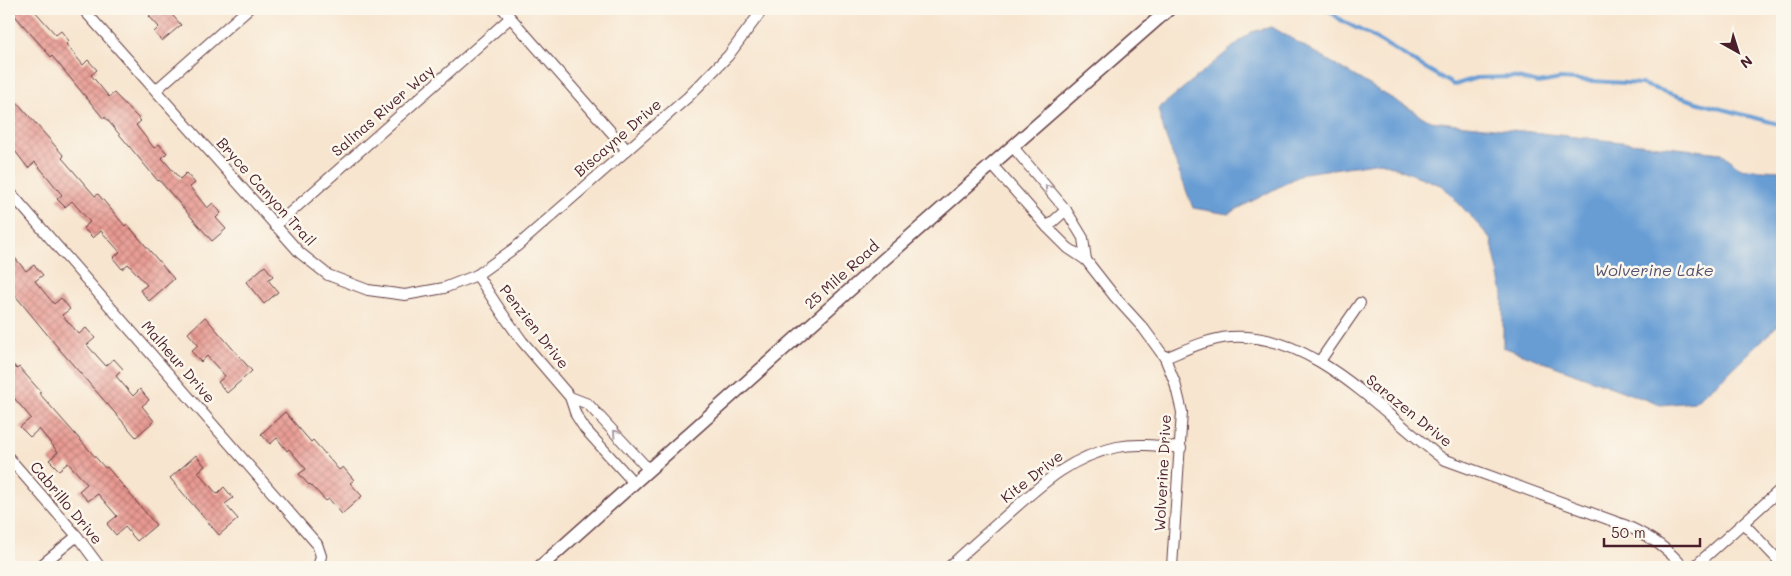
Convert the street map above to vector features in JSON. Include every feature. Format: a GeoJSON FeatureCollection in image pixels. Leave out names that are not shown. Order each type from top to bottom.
{"type":"FeatureCollection","features":[{"type":"Feature","properties":{"kind":"street","name":"Bryce Canyon Trail"},"geometry":{"type":"LineString","coordinates":[[84,9],[275,226],[300,253],[328,275],[368,290],[405,294],[444,288],[477,275]]}},
{"type":"Feature","properties":{"kind":"street"},"geometry":{"type":"LineString","coordinates":[[156,90],[248,9]]}},
{"type":"Feature","properties":{"kind":"street"},"geometry":{"type":"LineString","coordinates":[[503,9],[627,150]]}},
{"type":"Feature","properties":{"kind":"street","name":"Biscayne Drive"},"geometry":{"type":"LineString","coordinates":[[477,275],[516,247],[688,97],[728,56],[763,9]]}},
{"type":"Feature","properties":{"kind":"street","name":"25 Mile Road"},"geometry":{"type":"LineString","coordinates":[[540,567],[881,262],[1168,9]]}},
{"type":"Feature","properties":{"kind":"street","name":"Salinas River Way"},"geometry":{"type":"LineString","coordinates":[[275,226],[510,18]]}},
{"type":"Feature","properties":{"kind":"street","name":"Wolverine Drive"},"geometry":{"type":"LineString","coordinates":[[1013,147],[1066,210],[1083,238],[1086,260]]}},
{"type":"Feature","properties":{"kind":"street","name":"Wolverine Drive"},"geometry":{"type":"LineString","coordinates":[[992,165],[1047,227],[1068,248],[1086,260],[1115,297],[1144,329],[1165,358],[1175,383],[1182,412],[1172,567]]}},
{"type":"Feature","properties":{"kind":"street","name":"Malheur Drive"},"geometry":{"type":"LineString","coordinates":[[9,191],[317,544],[321,556],[318,567]]}},
{"type":"Feature","properties":{"kind":"street"},"geometry":{"type":"LineString","coordinates":[[1047,227],[1066,210]]}},
{"type":"Feature","properties":{"kind":"street","name":"Penzien Drive"},"geometry":{"type":"LineString","coordinates":[[477,275],[522,341],[570,397],[576,416],[585,429],[634,483]]}},
{"type":"Feature","properties":{"kind":"street"},"geometry":{"type":"LineString","coordinates":[[1320,361],[1360,303]]}},
{"type":"Feature","properties":{"kind":"street","name":"Sarazen Drive"},"geometry":{"type":"LineString","coordinates":[[1165,358],[1196,345],[1230,337],[1277,343],[1296,349],[1320,361],[1443,458],[1627,526],[1646,535],[1663,547],[1683,567]]}},
{"type":"Feature","properties":{"kind":"street","name":"Penzien Drive"},"geometry":{"type":"LineString","coordinates":[[570,397],[588,404],[649,470]]}},
{"type":"Feature","properties":{"kind":"street","name":"Kite Drive"},"geometry":{"type":"LineString","coordinates":[[949,567],[1042,484],[1061,469],[1080,459],[1118,447],[1148,445],[1181,448]]}},
{"type":"Feature","properties":{"kind":"street","name":"Cabrillo Drive"},"geometry":{"type":"LineString","coordinates":[[9,458],[77,536],[100,567]]}},
{"type":"Feature","properties":{"kind":"street"},"geometry":{"type":"LineString","coordinates":[[1694,567],[1782,488]]}},
{"type":"Feature","properties":{"kind":"street"},"geometry":{"type":"LineString","coordinates":[[1743,523],[1782,564]]}},
{"type":"Feature","properties":{"kind":"street"},"geometry":{"type":"LineString","coordinates":[[39,567],[77,536]]}},
{"type":"Feature","properties":{"kind":"water","name":"Wolverine Lake"},"geometry":{"type":"Polygon","coordinates":[[[1272,27],[1430,121],[1722,153],[1741,169],[1782,171],[1782,321],[1719,382],[1694,402],[1660,405],[1503,347],[1503,294],[1491,239],[1443,186],[1381,162],[1305,173],[1228,214],[1193,208],[1165,135],[1158,109],[1251,32],[1272,27]]]}},
{"type":"Feature","properties":{"kind":"building"},"geometry":{"type":"Polygon","coordinates":[[[9,9],[33,9],[56,35],[61,31],[69,41],[66,44],[83,65],[88,60],[97,70],[91,75],[109,97],[114,93],[141,121],[136,125],[154,148],[159,144],[167,153],[162,158],[180,179],[186,173],[195,183],[190,187],[207,208],[213,203],[221,213],[216,218],[226,229],[212,241],[9,9]]]}},
{"type":"Feature","properties":{"kind":"building"},"geometry":{"type":"Polygon","coordinates":[[[157,9],[167,9],[181,25],[162,41],[154,32],[159,27],[149,16],[157,9]]]}},
{"type":"Feature","properties":{"kind":"building"},"geometry":{"type":"Polygon","coordinates":[[[9,93],[64,156],[62,158],[95,196],[98,194],[125,226],[127,224],[174,279],[149,301],[140,290],[147,285],[128,264],[122,269],[113,258],[120,252],[101,231],[93,238],[83,228],[90,222],[72,201],[65,207],[57,199],[62,195],[35,162],[28,168],[9,143],[9,93]]]}},
{"type":"Feature","properties":{"kind":"building"},"geometry":{"type":"Polygon","coordinates":[[[9,251],[26,271],[34,265],[43,275],[35,281],[54,304],[61,298],[70,309],[62,315],[79,334],[86,328],[95,338],[87,345],[106,366],[114,359],[123,369],[116,376],[133,396],[140,389],[149,400],[142,406],[154,421],[136,437],[9,288],[9,251]]]}},
{"type":"Feature","properties":{"kind":"building"},"geometry":{"type":"Polygon","coordinates":[[[265,266],[273,276],[268,280],[278,292],[264,304],[246,282],[265,266]]]}},
{"type":"Feature","properties":{"kind":"building"},"geometry":{"type":"Polygon","coordinates":[[[205,317],[252,371],[227,393],[218,382],[225,376],[207,356],[201,362],[191,351],[198,345],[188,333],[205,317]]]}},
{"type":"Feature","properties":{"kind":"building"},"geometry":{"type":"Polygon","coordinates":[[[9,360],[17,369],[19,367],[41,392],[39,393],[105,468],[107,467],[156,525],[137,541],[125,527],[116,535],[107,524],[117,516],[98,494],[88,501],[79,491],[87,484],[68,463],[59,470],[49,460],[58,452],[39,429],[30,437],[20,427],[31,418],[9,392],[9,360]]]}},
{"type":"Feature","properties":{"kind":"building"},"geometry":{"type":"Polygon","coordinates":[[[285,412],[339,470],[343,467],[354,480],[350,483],[362,496],[342,514],[329,499],[326,501],[299,474],[306,469],[289,449],[287,451],[277,438],[270,444],[261,434],[285,412]]]}},
{"type":"Feature","properties":{"kind":"building"},"geometry":{"type":"Polygon","coordinates":[[[196,455],[205,466],[198,472],[217,494],[224,487],[233,498],[225,504],[238,519],[219,535],[170,478],[196,455]]]}},
{"type":"Feature","properties":{"kind":"waterway"},"geometry":{"type":"LineString","coordinates":[[1327,9],[1342,21],[1370,35],[1454,85],[1476,78],[1512,77],[1539,83],[1560,79],[1641,84],[1696,102],[1782,125]]}}]}
